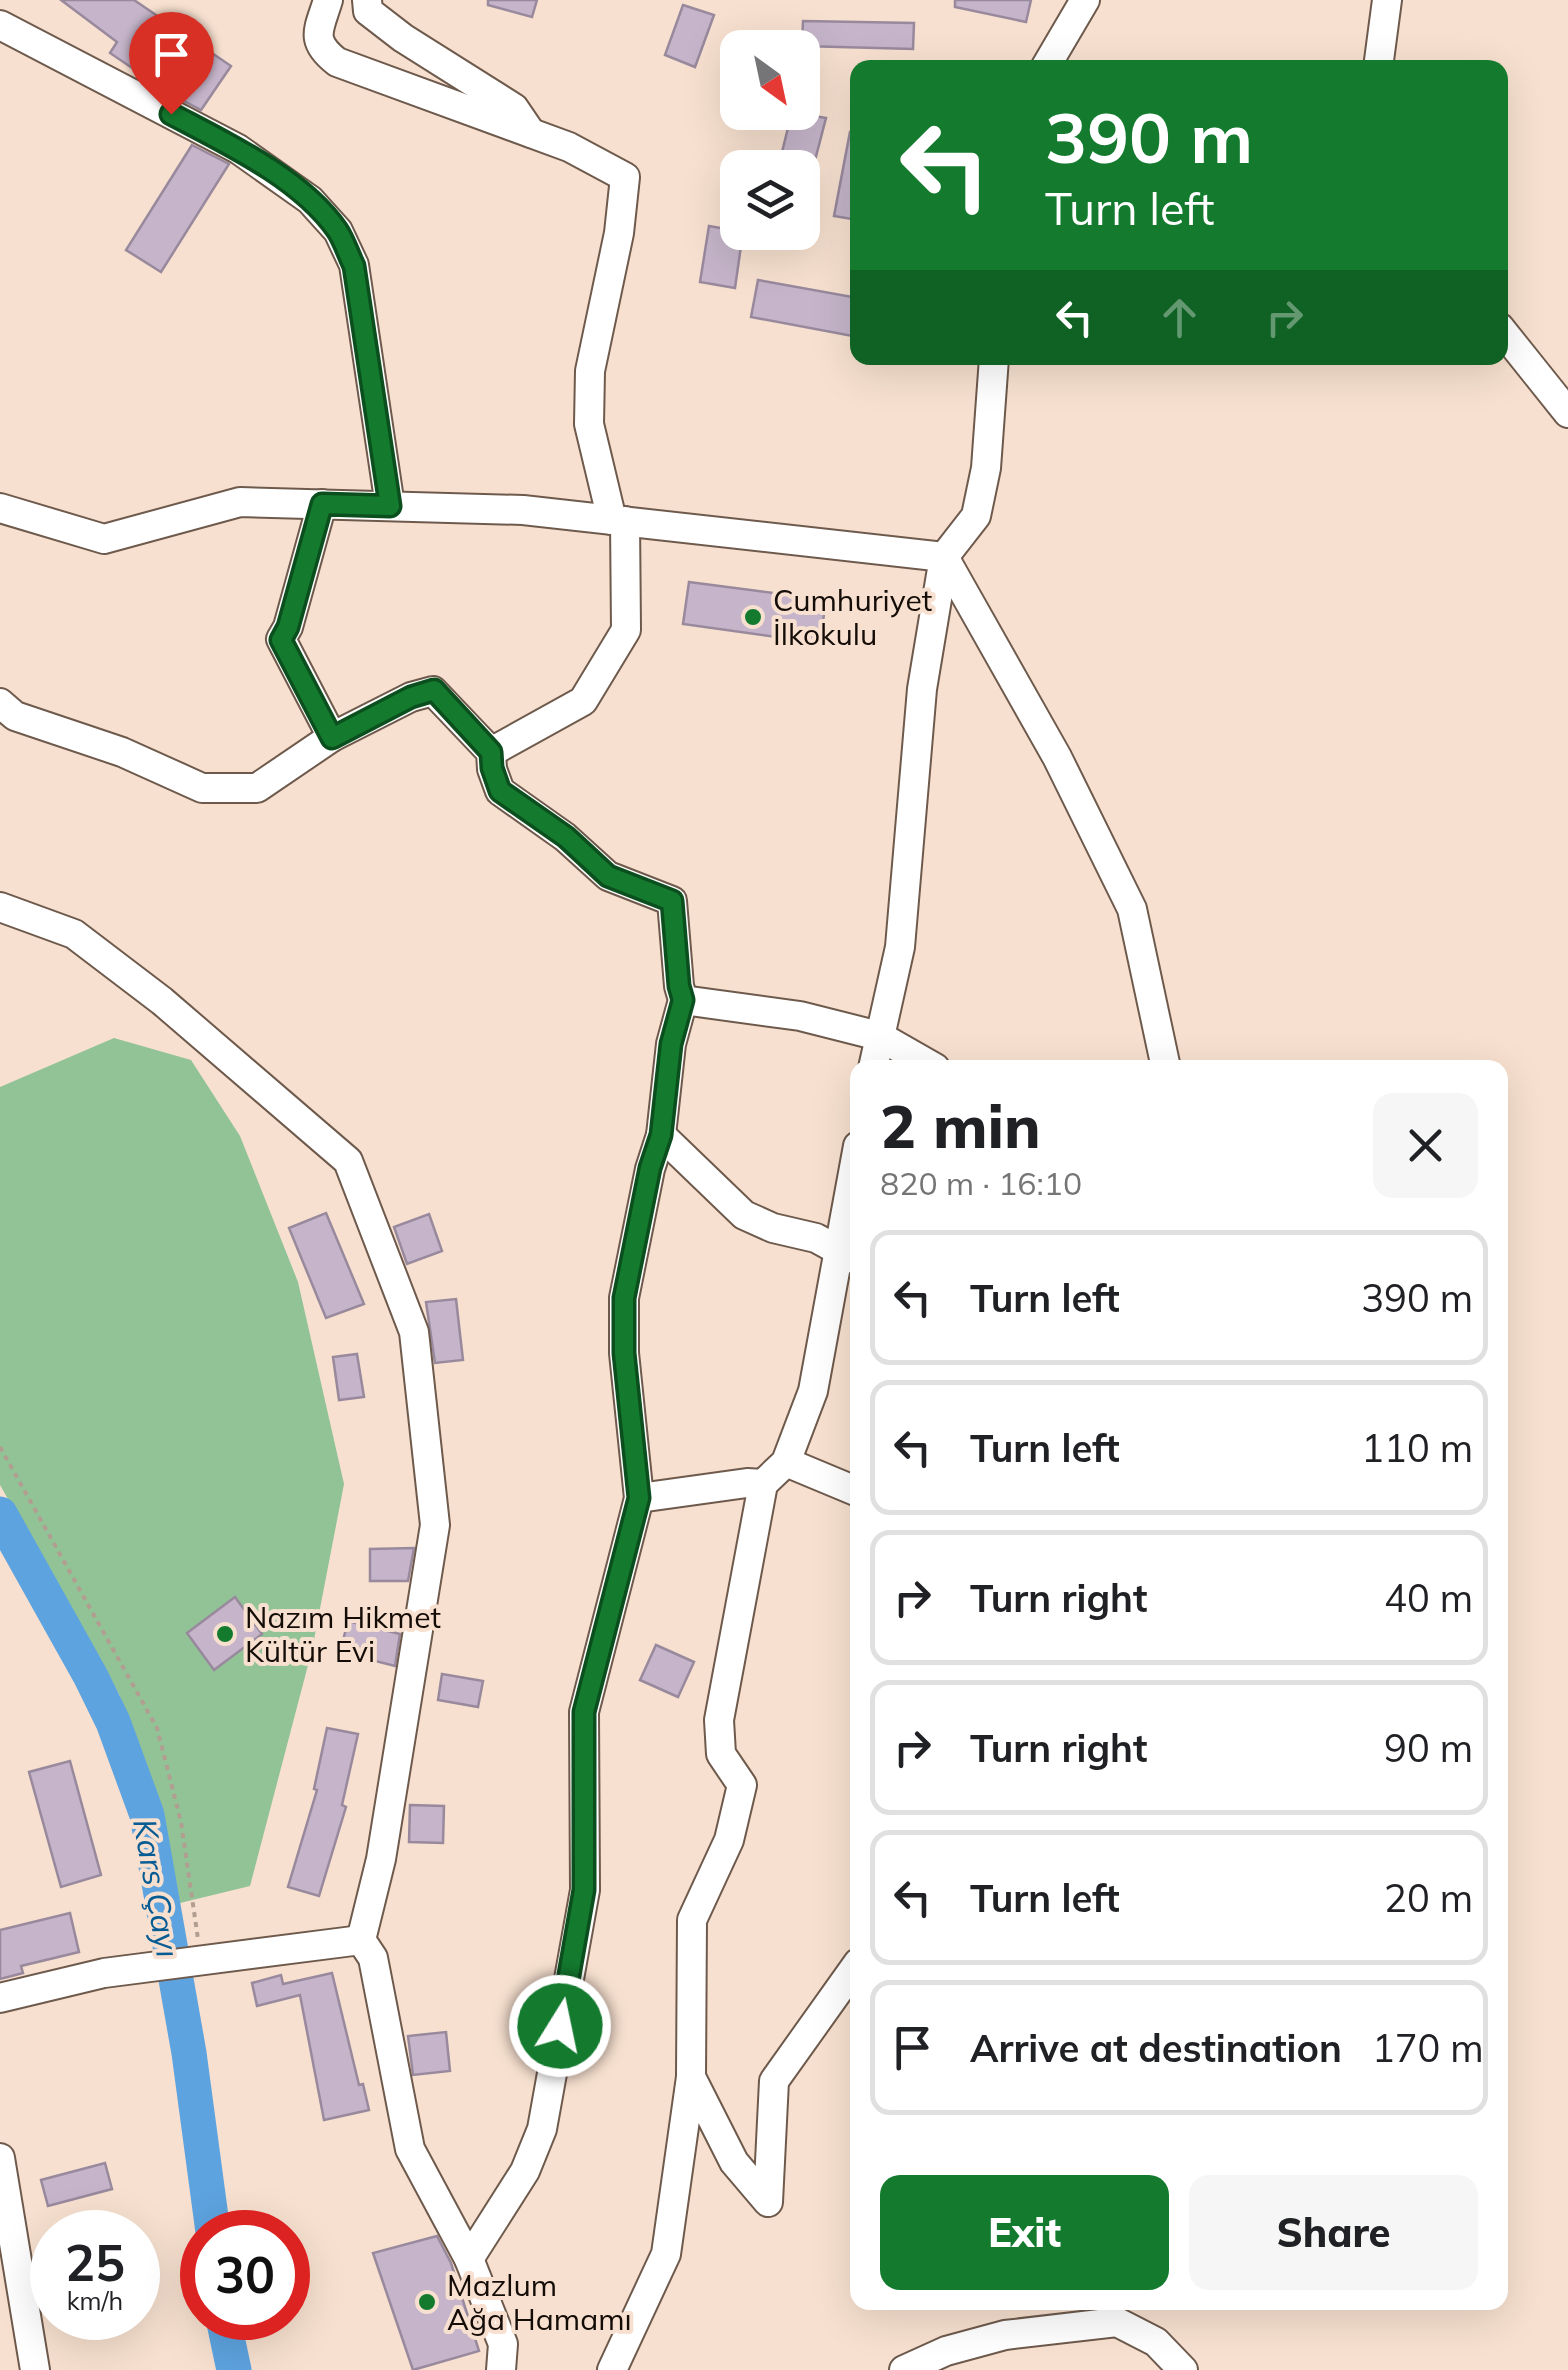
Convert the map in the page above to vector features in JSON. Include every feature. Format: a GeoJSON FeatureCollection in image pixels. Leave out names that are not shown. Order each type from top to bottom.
{"type":"FeatureCollection","features":[{"type":"Feature","properties":{"kind":"street"},"geometry":{"type":"LineString","coordinates":[[328,0],[317,38],[322,50],[337,62],[569,147],[625,177],[619,233],[590,371],[589,424],[618,520],[626,630],[583,701],[491,752]]}},
{"type":"Feature","properties":{"kind":"street"},"geometry":{"type":"LineString","coordinates":[[367,0],[368,10],[402,38],[514,108],[531,134]]}},
{"type":"Feature","properties":{"kind":"street"},"geometry":{"type":"LineString","coordinates":[[1050,60],[1085,0]]}},
{"type":"Feature","properties":{"kind":"street"},"geometry":{"type":"LineString","coordinates":[[1379,60],[1387,0]]}},
{"type":"Feature","properties":{"kind":"street"},"geometry":{"type":"LineString","coordinates":[[0,25],[238,149],[310,200],[338,231],[354,266],[390,506]]}},
{"type":"Feature","properties":{"kind":"street"},"geometry":{"type":"LineString","coordinates":[[1508,338],[1568,413]]}},
{"type":"Feature","properties":{"kind":"street"},"geometry":{"type":"LineString","coordinates":[[875,1060],[900,947],[922,690],[944,557],[976,516],[986,468],[993,365]]}},
{"type":"Feature","properties":{"kind":"street"},"geometry":{"type":"LineString","coordinates":[[0,508],[104,540],[240,502],[523,510],[944,557]]}},
{"type":"Feature","properties":{"kind":"street"},"geometry":{"type":"LineString","coordinates":[[322,504],[281,640],[332,738]]}},
{"type":"Feature","properties":{"kind":"street"},"geometry":{"type":"LineString","coordinates":[[944,557],[1057,757],[1132,909],[1164,1060]]}},
{"type":"Feature","properties":{"kind":"street"},"geometry":{"type":"LineString","coordinates":[[0,704],[15,716],[122,752],[202,788],[257,788],[332,738],[411,697],[434,690],[491,752],[500,791],[566,837],[608,876],[672,901],[683,1000],[671,1044],[661,1135],[650,1168],[624,1298],[624,1353],[639,1498],[584,1712],[584,1890],[542,2129],[525,2170],[469,2259]]}},
{"type":"Feature","properties":{"kind":"street"},"geometry":{"type":"LineString","coordinates":[[0,907],[74,934],[162,1001],[348,1161],[414,1332],[435,1525],[381,1859],[361,1940],[373,1958],[410,2148],[469,2259],[503,2344],[502,2370]]}},
{"type":"Feature","properties":{"kind":"street"},"geometry":{"type":"LineString","coordinates":[[683,1000],[800,1016],[880,1036],[921,1060]]}},
{"type":"Feature","properties":{"kind":"street"},"geometry":{"type":"LineString","coordinates":[[661,1135],[744,1216],[773,1228],[816,1238],[847,1255]]}},
{"type":"Feature","properties":{"kind":"street"},"geometry":{"type":"LineString","coordinates":[[612,2370],[666,2254],[691,2077],[692,1920],[729,1840],[742,1784],[721,1754],[719,1720],[764,1484],[786,1462],[813,1391],[847,1255],[850,1225]]}},
{"type":"Feature","properties":{"kind":"street"},"geometry":{"type":"LineString","coordinates":[[786,1462],[850,1489]]}},
{"type":"Feature","properties":{"kind":"street"},"geometry":{"type":"LineString","coordinates":[[639,1498],[764,1484]]}},
{"type":"Feature","properties":{"kind":"street"},"geometry":{"type":"LineString","coordinates":[[0,1998],[104,1973],[361,1940]]}},
{"type":"Feature","properties":{"kind":"street"},"geometry":{"type":"LineString","coordinates":[[691,2077],[734,2162],[768,2202],[774,2081],[850,1974]]}},
{"type":"Feature","properties":{"kind":"street"},"geometry":{"type":"LineString","coordinates":[[0,2158],[35,2370]]}},
{"type":"Feature","properties":{"kind":"street"},"geometry":{"type":"LineString","coordinates":[[904,2370],[989,2338],[1117,2322],[1156,2342],[1183,2370]]}},
{"type":"Feature","properties":{"kind":"path"},"geometry":{"type":"LineString","coordinates":[[0,1447],[157,1728],[181,1822],[202,1958]]}},
{"type":"Feature","properties":{"kind":"green space"},"geometry":{"type":"Polygon","coordinates":[[[114,1038],[191,1060],[240,1136],[298,1282],[344,1484],[312,1650],[250,1886],[180,1903],[160,1803],[119,1694],[0,1485],[0,1087],[114,1038]]]}},
{"type":"Feature","properties":{"kind":"building"},"geometry":{"type":"Polygon","coordinates":[[[61,0],[134,0],[231,66],[201,110],[110,53],[117,42],[61,0]]]}},
{"type":"Feature","properties":{"kind":"building"},"geometry":{"type":"Polygon","coordinates":[[[488,0],[537,0],[532,17],[488,5],[488,0]]]}},
{"type":"Feature","properties":{"kind":"building"},"geometry":{"type":"Polygon","coordinates":[[[955,0],[1031,0],[1026,22],[955,7],[955,0]]]}},
{"type":"Feature","properties":{"kind":"building"},"geometry":{"type":"Polygon","coordinates":[[[683,5],[714,15],[695,67],[665,55],[683,5]]]}},
{"type":"Feature","properties":{"kind":"building"},"geometry":{"type":"Polygon","coordinates":[[[803,21],[914,23],[913,49],[820,46],[820,30],[803,30],[803,21]]]}},
{"type":"Feature","properties":{"kind":"building"},"geometry":{"type":"Polygon","coordinates":[[[820,117],[826,118],[818,150],[782,150],[788,130],[820,130],[820,117]]]}},
{"type":"Feature","properties":{"kind":"building"},"geometry":{"type":"Polygon","coordinates":[[[850,132],[850,219],[834,216],[850,132]]]}},
{"type":"Feature","properties":{"kind":"building"},"geometry":{"type":"Polygon","coordinates":[[[192,145],[229,164],[161,272],[126,250],[192,145]]]}},
{"type":"Feature","properties":{"kind":"building"},"geometry":{"type":"Polygon","coordinates":[[[709,226],[720,228],[720,250],[740,250],[735,288],[700,282],[709,226]]]}},
{"type":"Feature","properties":{"kind":"building"},"geometry":{"type":"Polygon","coordinates":[[[758,280],[850,297],[850,336],[751,317],[758,280]]]}},
{"type":"Feature","properties":{"kind":"building"},"geometry":{"type":"Polygon","coordinates":[[[689,582],[826,600],[820,643],[683,624],[689,582]]]}},
{"type":"Feature","properties":{"kind":"building"},"geometry":{"type":"Polygon","coordinates":[[[326,1213],[364,1304],[326,1318],[289,1228],[326,1213]]]}},
{"type":"Feature","properties":{"kind":"building"},"geometry":{"type":"Polygon","coordinates":[[[429,1214],[442,1251],[407,1264],[394,1227],[429,1214]]]}},
{"type":"Feature","properties":{"kind":"building"},"geometry":{"type":"Polygon","coordinates":[[[456,1299],[463,1360],[435,1363],[426,1302],[456,1299]]]}},
{"type":"Feature","properties":{"kind":"building"},"geometry":{"type":"Polygon","coordinates":[[[357,1354],[364,1397],[339,1400],[333,1357],[357,1354]]]}},
{"type":"Feature","properties":{"kind":"building"},"geometry":{"type":"Polygon","coordinates":[[[414,1548],[408,1581],[370,1581],[370,1549],[414,1548]]]}},
{"type":"Feature","properties":{"kind":"building","name":"Nazım Hikmet Kültür Evi"},"geometry":{"type":"Polygon","coordinates":[[[235,1597],[262,1634],[214,1670],[187,1633],[235,1597]]]}},
{"type":"Feature","properties":{"kind":"building"},"geometry":{"type":"Polygon","coordinates":[[[348,1621],[400,1634],[395,1666],[340,1652],[348,1621]]]}},
{"type":"Feature","properties":{"kind":"building"},"geometry":{"type":"Polygon","coordinates":[[[656,1645],[694,1662],[678,1697],[640,1680],[656,1645]]]}},
{"type":"Feature","properties":{"kind":"building"},"geometry":{"type":"Polygon","coordinates":[[[442,1674],[483,1681],[478,1707],[438,1700],[442,1674]]]}},
{"type":"Feature","properties":{"kind":"building"},"geometry":{"type":"Polygon","coordinates":[[[327,1728],[358,1734],[342,1805],[346,1807],[319,1896],[288,1887],[317,1790],[314,1789],[327,1728]]]}},
{"type":"Feature","properties":{"kind":"building"},"geometry":{"type":"Polygon","coordinates":[[[70,1761],[101,1875],[61,1887],[29,1772],[70,1761]]]}},
{"type":"Feature","properties":{"kind":"building"},"geometry":{"type":"Polygon","coordinates":[[[410,1805],[444,1806],[443,1843],[409,1842],[410,1805]]]}},
{"type":"Feature","properties":{"kind":"building"},"geometry":{"type":"Polygon","coordinates":[[[70,1913],[79,1952],[21,1966],[23,1973],[0,1979],[0,1930],[70,1913]]]}},
{"type":"Feature","properties":{"kind":"building"},"geometry":{"type":"Polygon","coordinates":[[[332,1973],[359,2085],[363,2084],[369,2110],[324,2120],[300,1995],[257,2006],[252,1983],[281,1975],[283,1984],[332,1973]]]}},
{"type":"Feature","properties":{"kind":"building"},"geometry":{"type":"Polygon","coordinates":[[[446,2032],[450,2071],[413,2075],[408,2036],[446,2032]]]}},
{"type":"Feature","properties":{"kind":"building"},"geometry":{"type":"Polygon","coordinates":[[[105,2163],[112,2189],[48,2206],[41,2180],[105,2163]]]}},
{"type":"Feature","properties":{"kind":"building","name":"Mazlum Ağa Hamamı"},"geometry":{"type":"Polygon","coordinates":[[[437,2236],[451,2263],[479,2351],[413,2370],[373,2253],[437,2236]]]}},
{"type":"Feature","properties":{"kind":"waterway","name":"Kars Çayı"},"geometry":{"type":"LineString","coordinates":[[0,1514],[113,1722],[147,1815],[189,2053],[210,2210]]}},
{"type":"Feature","properties":{"kind":"waterway","name":"Kars Çayı"},"geometry":{"type":"LineString","coordinates":[[228,2340],[234,2370]]}},
{"type":"Feature","properties":{"kind":"place","name":"Cumhuriyet İlkokulu"},"geometry":{"type":"Point","coordinates":[753,617]}},
{"type":"Feature","properties":{"kind":"place","name":"Nazım Hikmet Kültür Evi"},"geometry":{"type":"Point","coordinates":[225,1634]}},
{"type":"Feature","properties":{"kind":"place","name":"Mazlum Ağa Hamamı"},"geometry":{"type":"Point","coordinates":[427,2302]}},
{"type":"Feature","properties":{"kind":"route"},"geometry":{"type":"LineString","coordinates":[[171,114],[238,149],[310,200],[338,231],[354,266],[390,506],[322,504],[281,640],[332,738],[411,697],[434,690],[491,752],[500,791],[566,837],[608,876],[672,901],[683,1000],[671,1044],[661,1135],[650,1168],[624,1298],[624,1353],[639,1498],[584,1712],[584,1890],[560,2026]]}}]}
